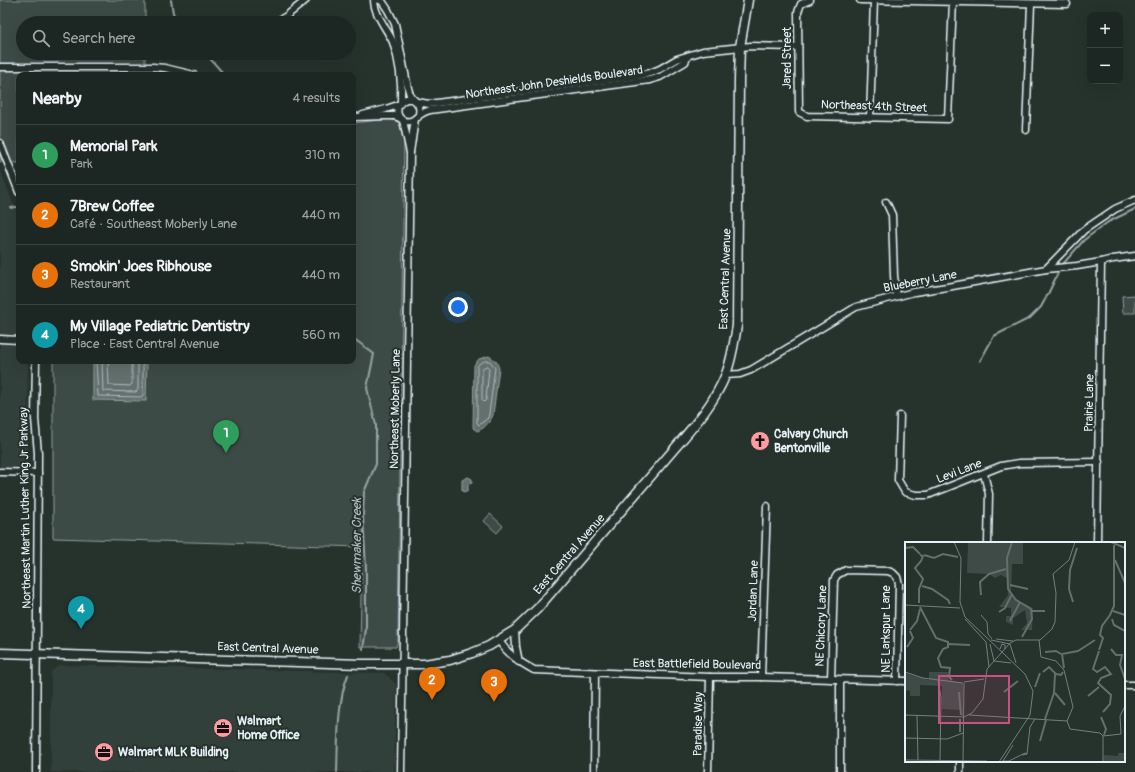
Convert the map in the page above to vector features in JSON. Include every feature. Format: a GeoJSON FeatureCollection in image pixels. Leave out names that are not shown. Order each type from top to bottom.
{"type":"FeatureCollection","features":[{"type":"Feature","properties":{"kind":"main road","name":"East Central Avenue"},"geometry":{"type":"LineString","coordinates":[[0,652],[403,665],[424,664],[450,660],[472,654],[499,641],[515,630],[538,608],[698,421],[726,375],[737,326],[740,47],[748,0]]}},
{"type":"Feature","properties":{"kind":"street"},"geometry":{"type":"LineString","coordinates":[[286,16],[306,0]]}},
{"type":"Feature","properties":{"kind":"street"},"geometry":{"type":"LineString","coordinates":[[374,0],[374,8],[384,23],[393,43],[400,77],[400,103],[397,112],[402,119]]}},
{"type":"Feature","properties":{"kind":"street"},"geometry":{"type":"LineString","coordinates":[[356,116],[394,116],[409,121],[416,118],[420,112],[408,88],[395,24],[388,10],[382,1],[379,0]]}},
{"type":"Feature","properties":{"kind":"street","name":"Jared Street"},"geometry":{"type":"LineString","coordinates":[[799,112],[798,12],[801,4],[810,0]]}},
{"type":"Feature","properties":{"kind":"street"},"geometry":{"type":"LineString","coordinates":[[860,0],[1067,4]]}},
{"type":"Feature","properties":{"kind":"street"},"geometry":{"type":"LineString","coordinates":[[870,118],[874,0]]}},
{"type":"Feature","properties":{"kind":"street","name":"Northeast 4th Street"},"geometry":{"type":"LineString","coordinates":[[799,112],[807,116],[948,119],[953,1]]}},
{"type":"Feature","properties":{"kind":"street"},"geometry":{"type":"LineString","coordinates":[[1026,130],[1031,4]]}},
{"type":"Feature","properties":{"kind":"street","name":"Northeast John Deshields Boulevard"},"geometry":{"type":"LineString","coordinates":[[415,100],[429,104],[650,74],[677,59],[703,51],[740,47],[798,47]]}},
{"type":"Feature","properties":{"kind":"street","name":"Northeast John Deshields Boulevard"},"geometry":{"type":"LineString","coordinates":[[416,118],[422,113],[430,110],[650,80],[660,77],[685,62],[688,56]]}},
{"type":"Feature","properties":{"kind":"street"},"geometry":{"type":"LineString","coordinates":[[0,67],[153,67],[182,72]]}},
{"type":"Feature","properties":{"kind":"street"},"geometry":{"type":"LineString","coordinates":[[356,116],[386,109],[406,99],[415,100]]}},
{"type":"Feature","properties":{"kind":"street","name":"Northeast Moberly Lane"},"geometry":{"type":"LineString","coordinates":[[401,772],[410,153],[416,118]]}},
{"type":"Feature","properties":{"kind":"street","name":"Northeast Moberly Lane"},"geometry":{"type":"LineString","coordinates":[[402,119],[410,153]]}},
{"type":"Feature","properties":{"kind":"street"},"geometry":{"type":"LineString","coordinates":[[0,143],[16,184]]}},
{"type":"Feature","properties":{"kind":"street"},"geometry":{"type":"LineString","coordinates":[[1046,269],[1084,230],[1115,209],[1135,200]]}},
{"type":"Feature","properties":{"kind":"street"},"geometry":{"type":"LineString","coordinates":[[886,202],[892,215],[896,296]]}},
{"type":"Feature","properties":{"kind":"street","name":"Blueberry Lane"},"geometry":{"type":"LineString","coordinates":[[726,375],[740,374],[751,370],[856,307],[896,296],[1046,269],[1077,266],[1101,262],[1113,258],[1135,256]]}},
{"type":"Feature","properties":{"kind":"street","name":"Prairie Lane"},"geometry":{"type":"LineString","coordinates":[[1097,542],[1101,262]]}},
{"type":"Feature","properties":{"kind":"street"},"geometry":{"type":"LineString","coordinates":[[0,339],[16,340]]}},
{"type":"Feature","properties":{"kind":"street","name":"Northeast Martin Luther King Jr Parkway"},"geometry":{"type":"LineString","coordinates":[[36,364],[35,419],[38,453],[36,772]]}},
{"type":"Feature","properties":{"kind":"street","name":"Levi Lane"},"geometry":{"type":"LineString","coordinates":[[900,416],[898,480],[905,492],[916,495],[928,495],[1001,466],[1019,463],[1099,462]]}},
{"type":"Feature","properties":{"kind":"street"},"geometry":{"type":"LineString","coordinates":[[0,472],[38,472]]}},
{"type":"Feature","properties":{"kind":"street"},"geometry":{"type":"LineString","coordinates":[[984,474],[989,494],[988,542]]}},
{"type":"Feature","properties":{"kind":"street","name":"Jordan Lane"},"geometry":{"type":"LineString","coordinates":[[761,677],[767,506]]}},
{"type":"Feature","properties":{"kind":"street","name":"NE Chicory Lane"},"geometry":{"type":"LineString","coordinates":[[831,679],[834,580],[837,574],[846,570],[888,571],[897,577]]}},
{"type":"Feature","properties":{"kind":"street","name":"NE Larkspur Lane"},"geometry":{"type":"LineString","coordinates":[[897,577],[900,593],[897,681]]}},
{"type":"Feature","properties":{"kind":"street"},"geometry":{"type":"LineString","coordinates":[[515,630],[519,662]]}},
{"type":"Feature","properties":{"kind":"street","name":"East Battlefield Boulevard"},"geometry":{"type":"LineString","coordinates":[[499,641],[506,652],[519,662],[534,670],[710,677],[905,681]]}},
{"type":"Feature","properties":{"kind":"street"},"geometry":{"type":"LineString","coordinates":[[594,772],[595,673]]}},
{"type":"Feature","properties":{"kind":"street","name":"Paradise Way"},"geometry":{"type":"LineString","coordinates":[[708,772],[710,677]]}},
{"type":"Feature","properties":{"kind":"street"},"geometry":{"type":"LineString","coordinates":[[840,680],[840,772]]}},
{"type":"Feature","properties":{"kind":"shaded area"},"geometry":{"type":"Polygon","coordinates":[[[0,0],[145,0],[145,16],[16,16],[16,60],[145,60],[145,72],[16,72],[16,163],[0,162],[0,0]]]}},
{"type":"Feature","properties":{"kind":"shaded area"},"geometry":{"type":"Polygon","coordinates":[[[389,119],[399,123],[404,132],[398,641],[396,647],[360,647],[362,547],[53,538],[53,364],[356,364],[356,123],[389,119]]]}},
{"type":"Feature","properties":{"kind":"shaded area"},"geometry":{"type":"Polygon","coordinates":[[[0,169],[16,211],[16,364],[28,364],[27,469],[0,469],[0,169]]]}},
{"type":"Feature","properties":{"kind":"shaded area"},"geometry":{"type":"Polygon","coordinates":[[[1135,295],[1135,313],[1123,313],[1122,296],[1135,295]]]}},
{"type":"Feature","properties":{"kind":"shaded area"},"geometry":{"type":"Polygon","coordinates":[[[490,514],[503,526],[497,533],[484,521],[490,514]]]}},
{"type":"Feature","properties":{"kind":"shaded area","name":"Walmart Home Office"},"geometry":{"type":"Polygon","coordinates":[[[59,665],[384,673],[396,684],[394,772],[51,772],[51,672],[59,665]]]}},
{"type":"Feature","properties":{"kind":"water"},"geometry":{"type":"Polygon","coordinates":[[[489,356],[496,361],[499,368],[493,415],[482,429],[477,431],[473,428],[474,365],[479,359],[489,356]]]}},
{"type":"Feature","properties":{"kind":"water"},"geometry":{"type":"Polygon","coordinates":[[[93,364],[147,364],[146,401],[93,400],[93,364]]]}},
{"type":"Feature","properties":{"kind":"water"},"geometry":{"type":"Polygon","coordinates":[[[468,477],[472,479],[472,482],[468,485],[468,490],[464,492],[462,490],[462,480],[468,477]]]}},
{"type":"Feature","properties":{"kind":"waterway","name":"Shewmaker Creek"},"geometry":{"type":"LineString","coordinates":[[171,0],[173,13],[175,16]]}},
{"type":"Feature","properties":{"kind":"waterway","name":"Shewmaker Creek"},"geometry":{"type":"LineString","coordinates":[[211,60],[222,72]]}},
{"type":"Feature","properties":{"kind":"waterway"},"geometry":{"type":"LineString","coordinates":[[11,208],[16,207]]}},
{"type":"Feature","properties":{"kind":"waterway"},"geometry":{"type":"LineString","coordinates":[[1063,264],[1084,240],[1108,222],[1135,209]]}},
{"type":"Feature","properties":{"kind":"waterway"},"geometry":{"type":"LineString","coordinates":[[980,361],[994,336],[1030,318],[1041,307],[1058,273]]}},
{"type":"Feature","properties":{"kind":"waterway","name":"Shewmaker Creek"},"geometry":{"type":"LineString","coordinates":[[356,340],[374,354],[367,388],[376,425],[376,464],[364,492],[363,517],[366,567],[366,629],[363,649]]}},
{"type":"Feature","properties":{"kind":"waterway","name":"Shewmaker Creek"},"geometry":{"type":"LineString","coordinates":[[337,772],[340,710],[344,686],[348,675]]}},
{"type":"Feature","properties":{"kind":"place","name":"Calvary Church Bentonville"},"geometry":{"type":"Point","coordinates":[760,441]}},
{"type":"Feature","properties":{"kind":"place","name":"Memorial Park"},"geometry":{"type":"Point","coordinates":[226,453]}},
{"type":"Feature","properties":{"kind":"place","name":"My Village Pediatric Dentistry"},"geometry":{"type":"Point","coordinates":[81,629]}},
{"type":"Feature","properties":{"kind":"place","name":"7Brew Coffee"},"geometry":{"type":"Point","coordinates":[432,700]}},
{"type":"Feature","properties":{"kind":"place","name":"Smokin' Joes Ribhouse"},"geometry":{"type":"Point","coordinates":[494,702]}},
{"type":"Feature","properties":{"kind":"place","name":"Walmart Home Office"},"geometry":{"type":"Point","coordinates":[223,728]}},
{"type":"Feature","properties":{"kind":"place","name":"Walmart MLK Building"},"geometry":{"type":"Point","coordinates":[104,752]}}]}
